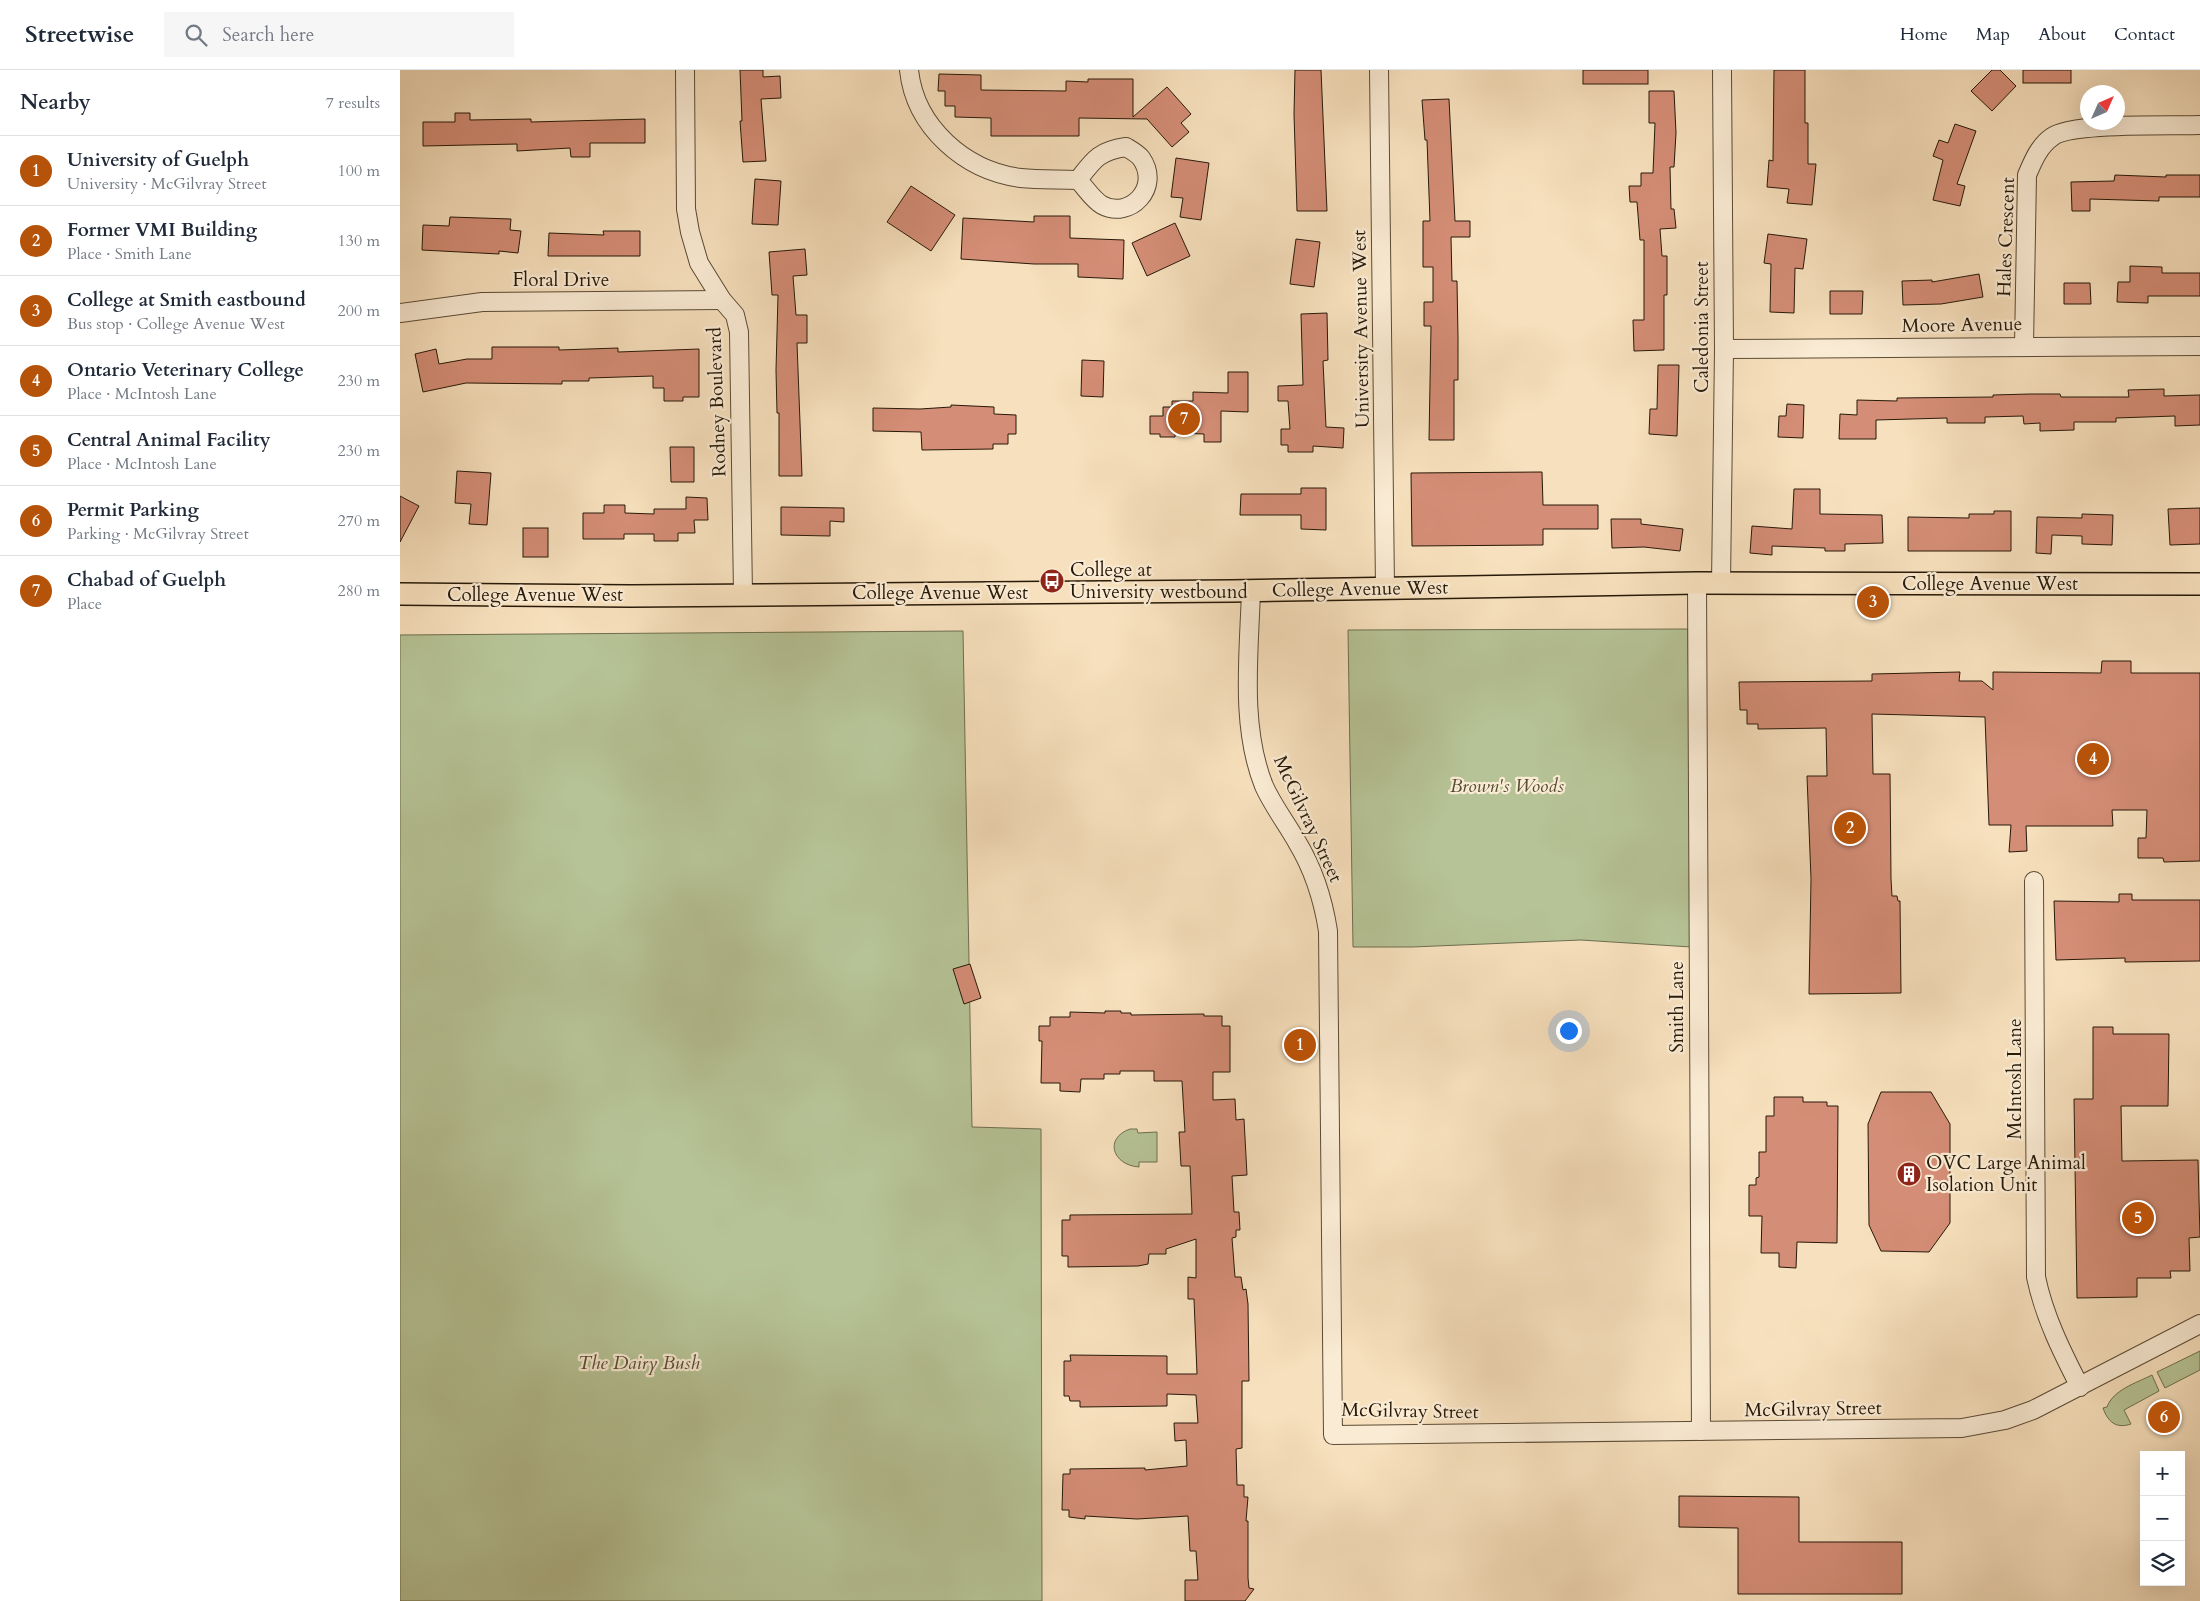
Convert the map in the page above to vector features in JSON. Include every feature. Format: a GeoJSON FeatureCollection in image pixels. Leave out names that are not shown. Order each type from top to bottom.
{"type":"FeatureCollection","features":[{"type":"Feature","properties":{"kind":"main road","name":"College Avenue West"},"geometry":{"type":"LineString","coordinates":[[400,594],[1251,591],[1697,583],[2200,584]]}},
{"type":"Feature","properties":{"kind":"street","name":"Rodney Boulevard"},"geometry":{"type":"LineString","coordinates":[[685,70],[686,209],[699,263],[722,300],[735,315],[739,332],[743,594]]}},
{"type":"Feature","properties":{"kind":"street"},"geometry":{"type":"LineString","coordinates":[[909,70],[911,84],[922,114],[942,141],[964,157],[996,172],[1020,178],[1078,180]]}},
{"type":"Feature","properties":{"kind":"street","name":"University Avenue West"},"geometry":{"type":"LineString","coordinates":[[1379,70],[1385,588]]}},
{"type":"Feature","properties":{"kind":"street","name":"Caledonia Street"},"geometry":{"type":"LineString","coordinates":[[1721,584],[1724,349],[1722,70]]}},
{"type":"Feature","properties":{"kind":"street","name":"Hales Crescent"},"geometry":{"type":"LineString","coordinates":[[2024,346],[2027,175],[2036,153],[2053,136],[2081,128],[2200,125]]}},
{"type":"Feature","properties":{"kind":"street","name":"Floral Drive"},"geometry":{"type":"LineString","coordinates":[[400,313],[482,302],[722,300]]}},
{"type":"Feature","properties":{"kind":"street","name":"Moore Avenue"},"geometry":{"type":"LineString","coordinates":[[1724,349],[2200,346]]}},
{"type":"Feature","properties":{"kind":"street","name":"Smith Lane"},"geometry":{"type":"LineString","coordinates":[[1697,583],[1701,1431]]}},
{"type":"Feature","properties":{"kind":"street","name":"McGilvray Street"},"geometry":{"type":"LineString","coordinates":[[1251,591],[1248,709],[1255,755],[1268,794],[1301,848],[1312,870],[1321,896],[1328,931],[1333,1435],[1962,1428],[2018,1416],[2080,1387],[2200,1324]]}},
{"type":"Feature","properties":{"kind":"street","name":"McIntosh Lane"},"geometry":{"type":"LineString","coordinates":[[2034,882],[2036,1277],[2040,1298],[2050,1323],[2080,1387]]}},
{"type":"Feature","properties":{"kind":"green space","name":"Brown's Woods"},"geometry":{"type":"Polygon","coordinates":[[[1688,629],[1691,947],[1581,940],[1412,947],[1353,947],[1348,630],[1688,629]]]}},
{"type":"Feature","properties":{"kind":"green space","name":"The Dairy Bush"},"geometry":{"type":"Polygon","coordinates":[[[963,631],[972,1127],[1041,1129],[1042,1601],[400,1601],[400,635],[963,631]]]}},
{"type":"Feature","properties":{"kind":"green space"},"geometry":{"type":"Polygon","coordinates":[[[1130,1129],[1137,1129],[1138,1133],[1157,1132],[1157,1162],[1139,1162],[1139,1167],[1130,1165],[1117,1156],[1114,1144],[1122,1133],[1130,1129]]]}},
{"type":"Feature","properties":{"kind":"green space"},"geometry":{"type":"Polygon","coordinates":[[[2200,1351],[2200,1370],[2165,1388],[2157,1372],[2200,1351]]]}},
{"type":"Feature","properties":{"kind":"green space"},"geometry":{"type":"Polygon","coordinates":[[[2152,1375],[2159,1391],[2124,1410],[2131,1424],[2121,1426],[2110,1421],[2103,1408],[2107,1407],[2114,1396],[2132,1384],[2152,1375]]]}},
{"type":"Feature","properties":{"kind":"building"},"geometry":{"type":"Polygon","coordinates":[[[740,70],[763,70],[763,77],[780,76],[781,98],[761,99],[766,161],[743,162],[740,121],[742,121],[740,70]]]}},
{"type":"Feature","properties":{"kind":"building"},"geometry":{"type":"Polygon","coordinates":[[[1295,70],[1321,70],[1327,211],[1297,211],[1294,114],[1295,70]]]}},
{"type":"Feature","properties":{"kind":"building"},"geometry":{"type":"Polygon","coordinates":[[[1583,70],[1648,70],[1648,84],[1583,84],[1583,70]]]}},
{"type":"Feature","properties":{"kind":"building"},"geometry":{"type":"Polygon","coordinates":[[[1774,70],[1805,70],[1805,123],[1808,123],[1808,164],[1816,164],[1812,205],[1787,203],[1789,189],[1767,187],[1769,160],[1773,161],[1774,70]]]}},
{"type":"Feature","properties":{"kind":"building"},"geometry":{"type":"Polygon","coordinates":[[[1992,70],[2000,70],[2016,86],[1992,111],[1971,91],[1992,70]]]}},
{"type":"Feature","properties":{"kind":"building"},"geometry":{"type":"Polygon","coordinates":[[[2023,70],[2071,70],[2071,83],[2023,83],[2023,70]]]}},
{"type":"Feature","properties":{"kind":"building"},"geometry":{"type":"Polygon","coordinates":[[[939,74],[981,75],[981,90],[1066,91],[1066,81],[1088,82],[1088,79],[1133,79],[1133,117],[1167,87],[1191,114],[1181,123],[1189,132],[1172,147],[1147,119],[1079,118],[1079,136],[991,136],[991,118],[955,117],[955,106],[945,106],[945,91],[938,91],[939,74]]]}},
{"type":"Feature","properties":{"kind":"building"},"geometry":{"type":"Polygon","coordinates":[[[1649,91],[1674,91],[1676,133],[1674,167],[1670,167],[1671,209],[1674,209],[1676,228],[1660,229],[1662,256],[1667,256],[1667,295],[1664,295],[1664,350],[1634,351],[1633,320],[1644,320],[1644,240],[1640,240],[1637,202],[1630,202],[1629,186],[1641,186],[1641,173],[1653,173],[1655,123],[1649,123],[1649,91]]]}},
{"type":"Feature","properties":{"kind":"building"},"geometry":{"type":"Polygon","coordinates":[[[1449,99],[1455,221],[1470,221],[1470,237],[1451,237],[1452,281],[1457,281],[1458,338],[1458,380],[1454,380],[1454,440],[1429,440],[1431,326],[1424,326],[1424,302],[1433,302],[1433,267],[1423,267],[1423,221],[1430,221],[1427,140],[1425,140],[1422,100],[1449,99]]]}},
{"type":"Feature","properties":{"kind":"building"},"geometry":{"type":"Polygon","coordinates":[[[455,113],[470,113],[470,120],[531,119],[531,122],[645,119],[645,143],[590,143],[590,157],[571,157],[570,148],[517,151],[517,144],[423,146],[423,122],[455,122],[455,113]]]}},
{"type":"Feature","properties":{"kind":"building"},"geometry":{"type":"Polygon","coordinates":[[[1955,124],[1976,131],[1957,184],[1965,186],[1960,206],[1933,200],[1943,160],[1933,156],[1939,140],[1948,143],[1955,124]]]}},
{"type":"Feature","properties":{"kind":"building"},"geometry":{"type":"Polygon","coordinates":[[[1176,158],[1209,163],[1201,220],[1180,217],[1183,198],[1171,197],[1176,158]]]}},
{"type":"Feature","properties":{"kind":"building"},"geometry":{"type":"Polygon","coordinates":[[[2115,175],[2166,177],[2166,175],[2200,175],[2200,197],[2159,197],[2159,201],[2090,199],[2090,211],[2072,211],[2071,182],[2114,181],[2115,175]]]}},
{"type":"Feature","properties":{"kind":"building"},"geometry":{"type":"Polygon","coordinates":[[[755,179],[781,181],[778,225],[752,224],[755,179]]]}},
{"type":"Feature","properties":{"kind":"building"},"geometry":{"type":"Polygon","coordinates":[[[911,186],[955,215],[931,251],[887,222],[911,186]]]}},
{"type":"Feature","properties":{"kind":"building"},"geometry":{"type":"Polygon","coordinates":[[[1034,216],[1070,216],[1070,238],[1124,240],[1123,279],[1078,277],[1078,264],[1034,264],[961,259],[963,218],[1034,222],[1034,216]]]}},
{"type":"Feature","properties":{"kind":"building"},"geometry":{"type":"Polygon","coordinates":[[[450,217],[511,219],[510,230],[521,231],[518,253],[499,251],[499,254],[422,250],[423,225],[449,226],[450,217]]]}},
{"type":"Feature","properties":{"kind":"building"},"geometry":{"type":"Polygon","coordinates":[[[1175,223],[1190,256],[1147,276],[1132,243],[1175,223]]]}},
{"type":"Feature","properties":{"kind":"building"},"geometry":{"type":"Polygon","coordinates":[[[603,231],[640,231],[640,256],[548,256],[549,233],[604,235],[603,231]]]}},
{"type":"Feature","properties":{"kind":"building"},"geometry":{"type":"Polygon","coordinates":[[[1768,234],[1807,239],[1803,269],[1795,268],[1794,313],[1770,312],[1771,264],[1764,263],[1768,234]]]}},
{"type":"Feature","properties":{"kind":"building"},"geometry":{"type":"Polygon","coordinates":[[[1296,239],[1320,242],[1314,287],[1290,284],[1296,239]]]}},
{"type":"Feature","properties":{"kind":"building"},"geometry":{"type":"Polygon","coordinates":[[[805,249],[807,275],[793,276],[796,315],[807,315],[807,343],[797,343],[802,476],[779,476],[779,413],[777,413],[776,370],[778,295],[772,295],[769,252],[805,249]]]}},
{"type":"Feature","properties":{"kind":"building"},"geometry":{"type":"Polygon","coordinates":[[[2130,266],[2162,267],[2162,273],[2200,273],[2200,296],[2148,296],[2148,303],[2117,302],[2118,282],[2130,282],[2130,266]]]}},
{"type":"Feature","properties":{"kind":"building"},"geometry":{"type":"Polygon","coordinates":[[[1979,274],[1983,297],[1941,304],[1903,305],[1902,281],[1932,280],[1932,282],[1979,274]]]}},
{"type":"Feature","properties":{"kind":"building"},"geometry":{"type":"Polygon","coordinates":[[[2064,283],[2090,283],[2091,304],[2064,304],[2064,283]]]}},
{"type":"Feature","properties":{"kind":"building"},"geometry":{"type":"Polygon","coordinates":[[[1830,291],[1863,291],[1862,314],[1830,314],[1830,291]]]}},
{"type":"Feature","properties":{"kind":"building"},"geometry":{"type":"Polygon","coordinates":[[[1327,313],[1328,360],[1323,361],[1326,427],[1344,428],[1343,448],[1313,446],[1313,452],[1288,452],[1288,445],[1281,445],[1281,429],[1290,429],[1288,401],[1278,401],[1278,386],[1303,385],[1301,314],[1327,313]]]}},
{"type":"Feature","properties":{"kind":"building"},"geometry":{"type":"Polygon","coordinates":[[[492,347],[559,347],[559,350],[618,348],[618,352],[699,349],[699,397],[683,397],[683,401],[664,401],[664,388],[653,388],[653,376],[589,378],[589,381],[562,381],[562,384],[466,383],[423,392],[415,354],[436,349],[439,364],[467,359],[492,359],[492,347]]]}},
{"type":"Feature","properties":{"kind":"building"},"geometry":{"type":"Polygon","coordinates":[[[1082,360],[1104,361],[1103,397],[1081,396],[1082,360]]]}},
{"type":"Feature","properties":{"kind":"building"},"geometry":{"type":"Polygon","coordinates":[[[1658,365],[1679,365],[1677,436],[1649,434],[1650,409],[1657,409],[1658,365]]]}},
{"type":"Feature","properties":{"kind":"building"},"geometry":{"type":"Polygon","coordinates":[[[1228,372],[1248,372],[1248,412],[1221,411],[1221,442],[1204,442],[1204,434],[1175,433],[1175,437],[1160,437],[1160,434],[1150,434],[1150,416],[1163,416],[1163,407],[1172,407],[1172,401],[1193,401],[1193,392],[1228,393],[1228,372]]]}},
{"type":"Feature","properties":{"kind":"building"},"geometry":{"type":"Polygon","coordinates":[[[2164,389],[2164,396],[2200,395],[2200,425],[2175,426],[2175,416],[2116,418],[2116,422],[2074,422],[2074,430],[2040,431],[2040,423],[2024,424],[2023,416],[1985,417],[1985,423],[1947,423],[1947,418],[1876,420],[1876,439],[1839,439],[1840,414],[1857,415],[1857,400],[1897,401],[1897,398],[1993,397],[1993,395],[2030,394],[2060,394],[2061,397],[2129,397],[2128,390],[2164,389]]]}},
{"type":"Feature","properties":{"kind":"building"},"geometry":{"type":"Polygon","coordinates":[[[1787,404],[1804,405],[1803,438],[1778,437],[1779,416],[1786,416],[1787,404]]]}},
{"type":"Feature","properties":{"kind":"building"},"geometry":{"type":"Polygon","coordinates":[[[951,405],[994,407],[994,414],[1016,415],[1016,434],[1008,434],[1008,444],[993,444],[993,449],[922,450],[921,432],[873,431],[873,408],[920,409],[951,407],[951,405]]]}},
{"type":"Feature","properties":{"kind":"building"},"geometry":{"type":"Polygon","coordinates":[[[670,447],[694,447],[694,482],[671,482],[670,447]]]}},
{"type":"Feature","properties":{"kind":"building"},"geometry":{"type":"Polygon","coordinates":[[[457,471],[491,473],[487,525],[469,524],[471,504],[455,503],[457,471]]]}},
{"type":"Feature","properties":{"kind":"building"},"geometry":{"type":"Polygon","coordinates":[[[1542,472],[1543,505],[1598,505],[1598,529],[1543,529],[1543,545],[1412,546],[1411,473],[1542,472]]]}},
{"type":"Feature","properties":{"kind":"building"},"geometry":{"type":"Polygon","coordinates":[[[1301,488],[1326,488],[1326,530],[1301,529],[1301,515],[1240,515],[1241,494],[1301,494],[1301,488]]]}},
{"type":"Feature","properties":{"kind":"building"},"geometry":{"type":"Polygon","coordinates":[[[1794,489],[1820,489],[1820,514],[1882,515],[1883,543],[1845,544],[1845,551],[1825,551],[1825,548],[1772,546],[1772,555],[1750,553],[1752,526],[1792,529],[1794,489]]]}},
{"type":"Feature","properties":{"kind":"building"},"geometry":{"type":"Polygon","coordinates":[[[400,496],[419,506],[400,542],[400,496]]]}},
{"type":"Feature","properties":{"kind":"building"},"geometry":{"type":"Polygon","coordinates":[[[686,497],[707,498],[708,520],[694,520],[695,533],[678,533],[678,541],[654,541],[654,534],[624,534],[624,539],[583,539],[583,513],[604,513],[604,505],[625,505],[625,513],[654,514],[654,509],[686,509],[686,497]]]}},
{"type":"Feature","properties":{"kind":"building"},"geometry":{"type":"Polygon","coordinates":[[[781,507],[844,508],[844,522],[830,521],[830,536],[781,535],[781,507]]]}},
{"type":"Feature","properties":{"kind":"building"},"geometry":{"type":"Polygon","coordinates":[[[2200,508],[2200,544],[2170,545],[2168,509],[2200,508]]]}},
{"type":"Feature","properties":{"kind":"building"},"geometry":{"type":"Polygon","coordinates":[[[1994,511],[2011,511],[2011,551],[1908,551],[1908,517],[1969,518],[1969,514],[1994,514],[1994,511]]]}},
{"type":"Feature","properties":{"kind":"building"},"geometry":{"type":"Polygon","coordinates":[[[2082,514],[2113,515],[2112,545],[2082,544],[2082,536],[2052,535],[2051,554],[2036,553],[2037,517],[2082,518],[2082,514]]]}},
{"type":"Feature","properties":{"kind":"building"},"geometry":{"type":"Polygon","coordinates":[[[1611,519],[1641,519],[1641,524],[1683,529],[1680,551],[1644,547],[1612,548],[1611,519]]]}},
{"type":"Feature","properties":{"kind":"building"},"geometry":{"type":"Polygon","coordinates":[[[523,528],[548,528],[548,557],[523,557],[523,528]]]}},
{"type":"Feature","properties":{"kind":"building"},"geometry":{"type":"Polygon","coordinates":[[[2102,661],[2131,661],[2131,673],[2200,673],[2200,861],[2164,862],[2163,858],[2138,858],[2138,838],[2146,838],[2147,810],[2112,810],[2113,826],[2026,826],[2027,851],[2009,852],[2011,825],[1989,825],[1985,717],[1872,714],[1873,774],[1890,774],[1891,879],[1892,896],[1897,896],[1898,901],[1900,901],[1901,993],[1809,994],[1811,879],[1807,776],[1827,776],[1826,728],[1758,729],[1758,724],[1747,724],[1747,710],[1740,710],[1739,682],[1872,681],[1872,674],[1960,672],[1959,681],[1982,681],[1993,690],[1993,672],[2101,673],[2102,661]]]}},
{"type":"Feature","properties":{"kind":"building"},"geometry":{"type":"Polygon","coordinates":[[[2119,894],[2132,894],[2132,900],[2200,900],[2200,961],[2125,962],[2125,958],[2056,960],[2054,901],[2119,902],[2119,894]]]}},
{"type":"Feature","properties":{"kind":"building"},"geometry":{"type":"Polygon","coordinates":[[[970,964],[981,998],[964,1004],[953,969],[970,964]]]}},
{"type":"Feature","properties":{"kind":"building"},"geometry":{"type":"Polygon","coordinates":[[[1105,1011],[1121,1011],[1121,1013],[1131,1013],[1131,1015],[1204,1014],[1204,1016],[1222,1016],[1222,1026],[1230,1026],[1230,1072],[1213,1072],[1213,1100],[1235,1099],[1236,1120],[1244,1119],[1247,1175],[1232,1176],[1234,1212],[1239,1212],[1240,1230],[1236,1230],[1236,1237],[1232,1238],[1235,1277],[1241,1277],[1243,1290],[1246,1289],[1248,1304],[1249,1381],[1242,1381],[1242,1448],[1236,1449],[1237,1485],[1244,1485],[1244,1497],[1248,1497],[1246,1521],[1248,1521],[1248,1578],[1249,1588],[1254,1589],[1245,1601],[1185,1601],[1185,1580],[1198,1580],[1196,1551],[1190,1551],[1188,1516],[1137,1519],[1085,1516],[1085,1519],[1069,1517],[1069,1510],[1062,1510],[1063,1474],[1070,1474],[1070,1469],[1145,1468],[1145,1470],[1187,1466],[1186,1440],[1175,1441],[1174,1423],[1198,1423],[1196,1395],[1167,1394],[1167,1406],[1080,1407],[1080,1401],[1070,1401],[1069,1396],[1064,1396],[1064,1361],[1071,1361],[1070,1355],[1167,1356],[1167,1374],[1197,1374],[1194,1299],[1188,1299],[1188,1277],[1196,1278],[1196,1239],[1166,1249],[1166,1254],[1149,1254],[1148,1264],[1138,1266],[1068,1267],[1068,1256],[1062,1256],[1062,1220],[1070,1220],[1070,1215],[1192,1214],[1190,1166],[1181,1166],[1179,1132],[1185,1132],[1182,1081],[1154,1081],[1154,1071],[1120,1071],[1120,1074],[1104,1074],[1104,1079],[1081,1079],[1080,1092],[1060,1091],[1060,1083],[1041,1083],[1042,1041],[1039,1041],[1039,1026],[1050,1026],[1050,1017],[1070,1017],[1070,1012],[1105,1013],[1105,1011]]]}},
{"type":"Feature","properties":{"kind":"building"},"geometry":{"type":"Polygon","coordinates":[[[2093,1027],[2113,1027],[2113,1034],[2169,1034],[2168,1106],[2121,1106],[2122,1161],[2198,1160],[2200,1237],[2189,1238],[2190,1271],[2170,1271],[2171,1278],[2137,1278],[2137,1297],[2077,1298],[2074,1099],[2093,1099],[2093,1027]]]}},
{"type":"Feature","properties":{"kind":"building","name":"OVC Large Animal Isolation Unit"},"geometry":{"type":"Polygon","coordinates":[[[1881,1092],[1931,1092],[1950,1124],[1950,1223],[1929,1252],[1881,1251],[1869,1225],[1868,1124],[1881,1092]]]}},
{"type":"Feature","properties":{"kind":"building"},"geometry":{"type":"Polygon","coordinates":[[[1774,1097],[1803,1097],[1803,1102],[1827,1102],[1827,1106],[1838,1106],[1837,1243],[1797,1242],[1796,1268],[1779,1267],[1779,1253],[1761,1253],[1762,1216],[1749,1216],[1749,1185],[1756,1185],[1756,1178],[1759,1177],[1759,1152],[1766,1152],[1766,1116],[1774,1116],[1774,1097]]]}},
{"type":"Feature","properties":{"kind":"building"},"geometry":{"type":"Polygon","coordinates":[[[1679,1496],[1799,1497],[1799,1542],[1902,1542],[1902,1594],[1738,1594],[1738,1528],[1679,1527],[1679,1496]]]}},
{"type":"Feature","properties":{"kind":"place","name":"Chabad of Guelph"},"geometry":{"type":"Point","coordinates":[1184,419]}},
{"type":"Feature","properties":{"kind":"place","name":"College at University westbound"},"geometry":{"type":"Point","coordinates":[1052,581]}},
{"type":"Feature","properties":{"kind":"place","name":"College at Smith eastbound"},"geometry":{"type":"Point","coordinates":[1873,602]}},
{"type":"Feature","properties":{"kind":"place","name":"Ontario Veterinary College"},"geometry":{"type":"Point","coordinates":[2093,759]}},
{"type":"Feature","properties":{"kind":"place","name":"Former VMI Building"},"geometry":{"type":"Point","coordinates":[1850,828]}},
{"type":"Feature","properties":{"kind":"place","name":"University of Guelph"},"geometry":{"type":"Point","coordinates":[1300,1045]}},
{"type":"Feature","properties":{"kind":"place","name":"OVC Large Animal Isolation Unit"},"geometry":{"type":"Point","coordinates":[1909,1174]}},
{"type":"Feature","properties":{"kind":"place","name":"Central Animal Facility"},"geometry":{"type":"Point","coordinates":[2138,1218]}},
{"type":"Feature","properties":{"kind":"place","name":"Permit Parking"},"geometry":{"type":"Point","coordinates":[2164,1417]}}]}
